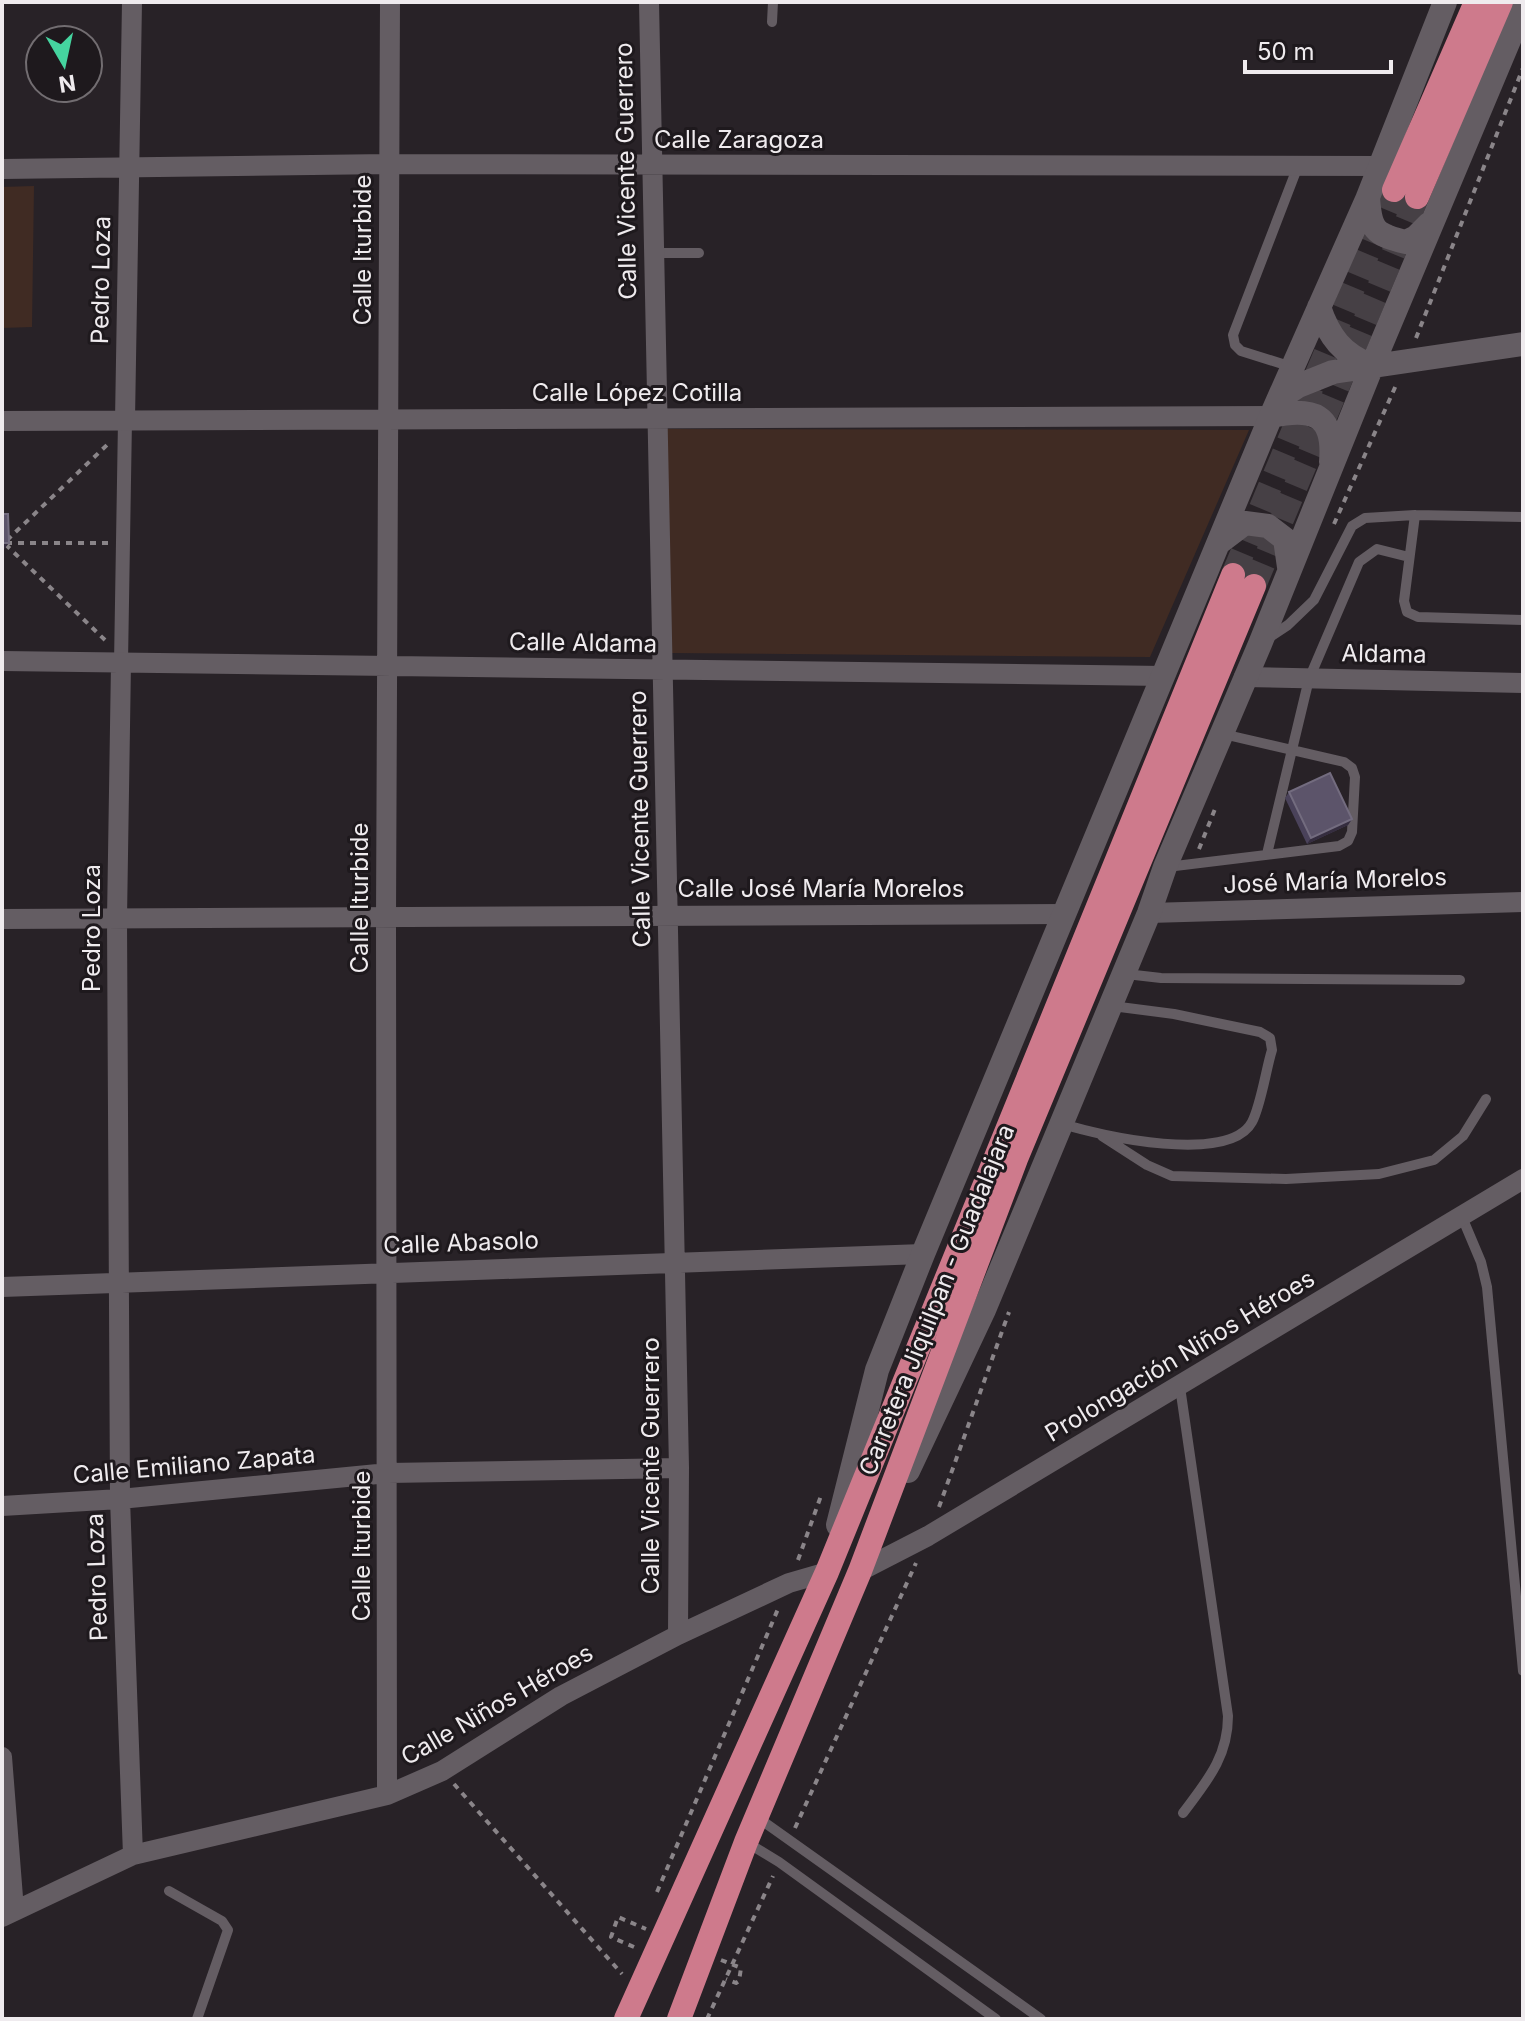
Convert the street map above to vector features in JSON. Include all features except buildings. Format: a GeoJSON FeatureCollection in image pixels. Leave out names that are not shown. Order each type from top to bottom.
{"type":"FeatureCollection","features":[{"type":"Feature","properties":{"kind":"highway"},"geometry":{"type":"LineString","coordinates":[[1476,2],[1406,194],[1501,2]]}},
{"type":"Feature","properties":{"kind":"highway","name":"Carretera Jiquilpan - Guadalajara"},"geometry":{"type":"LineString","coordinates":[[626,2019],[827,1572],[1244,581],[1016,1159],[860,1571],[746,1842],[679,2019]]}},
{"type":"Feature","properties":{"kind":"street","name":"Pedro Loza"},"geometry":{"type":"LineString","coordinates":[[132,2],[117,919],[120,1499],[133,1855]]}},
{"type":"Feature","properties":{"kind":"street","name":"Calle Iturbide"},"geometry":{"type":"LineString","coordinates":[[387,1795],[386,918],[390,2]]}},
{"type":"Feature","properties":{"kind":"street","name":"Calle Vicente Guerrero"},"geometry":{"type":"LineString","coordinates":[[649,2],[679,1468],[678,1635]]}},
{"type":"Feature","properties":{"kind":"street"},"geometry":{"type":"LineString","coordinates":[[827,1572],[877,1370],[1275,407],[1381,166],[1445,2]]}},
{"type":"Feature","properties":{"kind":"street"},"geometry":{"type":"LineString","coordinates":[[860,1571],[984,1310],[1523,7]]}},
{"type":"Feature","properties":{"kind":"street","name":"Calle Zaragoza"},"geometry":{"type":"LineString","coordinates":[[2,169],[389,164],[1381,166]]}},
{"type":"Feature","properties":{"kind":"street"},"geometry":{"type":"LineString","coordinates":[[1368,197],[1370,219],[1382,235],[1406,242],[1432,222]]}},
{"type":"Feature","properties":{"kind":"street"},"geometry":{"type":"LineString","coordinates":[[1319,307],[1327,330],[1340,349],[1372,366]]}},
{"type":"Feature","properties":{"kind":"street"},"geometry":{"type":"LineString","coordinates":[[1275,407],[1320,377],[1408,359],[1523,344]]}},
{"type":"Feature","properties":{"kind":"street"},"geometry":{"type":"LineString","coordinates":[[1275,407],[1308,413],[1327,423],[1331,434],[1330,472]]}},
{"type":"Feature","properties":{"kind":"street","name":"Calle López Cotilla"},"geometry":{"type":"LineString","coordinates":[[2,421],[125,424],[389,417],[657,419],[1275,407]]}},
{"type":"Feature","properties":{"kind":"street"},"geometry":{"type":"LineString","coordinates":[[1220,542],[1245,523],[1268,526],[1285,539],[1289,567]]}},
{"type":"Feature","properties":{"kind":"street","name":"Calle Aldama"},"geometry":{"type":"LineString","coordinates":[[2,661],[121,659],[387,666],[1164,676]]}},
{"type":"Feature","properties":{"kind":"street","name":"Aldama"},"geometry":{"type":"LineString","coordinates":[[1244,677],[1523,683]]}},
{"type":"Feature","properties":{"kind":"street","name":"José María Morelos"},"geometry":{"type":"LineString","coordinates":[[1149,913],[1523,902]]}},
{"type":"Feature","properties":{"kind":"street","name":"Calle José María Morelos"},"geometry":{"type":"LineString","coordinates":[[2,919],[1065,914]]}},
{"type":"Feature","properties":{"kind":"street","name":"Prolongación Niños Héroes"},"geometry":{"type":"LineString","coordinates":[[860,1571],[928,1536],[1523,1179]]}},
{"type":"Feature","properties":{"kind":"street","name":"Calle Abasolo"},"geometry":{"type":"LineString","coordinates":[[2,1287],[923,1254]]}},
{"type":"Feature","properties":{"kind":"street","name":"Calle Emiliano Zapata"},"geometry":{"type":"LineString","coordinates":[[2,1506],[120,1499],[388,1473],[679,1468]]}},
{"type":"Feature","properties":{"kind":"street","name":"Calle Niños Héroes"},"geometry":{"type":"LineString","coordinates":[[8,1914],[133,1855],[387,1795],[442,1771],[561,1696],[678,1635],[789,1583],[827,1572]]}},
{"type":"Feature","properties":{"kind":"street"},"geometry":{"type":"LineString","coordinates":[[2,1757],[8,1914]]}},
{"type":"Feature","properties":{"kind":"lane"},"geometry":{"type":"LineString","coordinates":[[772,22],[773,2]]}},
{"type":"Feature","properties":{"kind":"lane"},"geometry":{"type":"LineString","coordinates":[[1292,367],[1241,351],[1235,345],[1233,335],[1298,166]]}},
{"type":"Feature","properties":{"kind":"lane"},"geometry":{"type":"LineString","coordinates":[[654,253],[699,253]]}},
{"type":"Feature","properties":{"kind":"lane"},"geometry":{"type":"LineString","coordinates":[[1415,515],[1404,601],[1407,612],[1418,617],[1523,620]]}},
{"type":"Feature","properties":{"kind":"lane"},"geometry":{"type":"LineString","coordinates":[[1260,644],[1288,625],[1314,600],[1352,526],[1365,518],[1415,515],[1523,517]]}},
{"type":"Feature","properties":{"kind":"lane"},"geometry":{"type":"LineString","coordinates":[[1267,854],[1309,679],[1359,562],[1377,549],[1409,557]]}},
{"type":"Feature","properties":{"kind":"lane"},"geometry":{"type":"LineString","coordinates":[[1165,867],[1339,846],[1348,841],[1352,832],[1355,777],[1352,768],[1344,762],[1221,733]]}},
{"type":"Feature","properties":{"kind":"lane"},"geometry":{"type":"LineString","coordinates":[[1124,973],[1161,978],[1460,980]]}},
{"type":"Feature","properties":{"kind":"lane"},"geometry":{"type":"LineString","coordinates":[[1061,1123],[1098,1133],[1169,1144],[1220,1143],[1237,1138],[1252,1123],[1272,1050],[1270,1038],[1260,1032],[1174,1014],[1110,1006]]}},
{"type":"Feature","properties":{"kind":"lane"},"geometry":{"type":"LineString","coordinates":[[1098,1133],[1147,1165],[1172,1176],[1286,1179],[1379,1174],[1434,1160],[1463,1136],[1486,1099]]}},
{"type":"Feature","properties":{"kind":"lane"},"geometry":{"type":"LineString","coordinates":[[1462,1217],[1481,1262],[1487,1287],[1523,1671]]}},
{"type":"Feature","properties":{"kind":"lane"},"geometry":{"type":"LineString","coordinates":[[1180,1387],[1228,1716],[1228,1738],[1222,1757],[1183,1813]]}},
{"type":"Feature","properties":{"kind":"lane"},"geometry":{"type":"LineString","coordinates":[[757,1817],[1041,2019]]}},
{"type":"Feature","properties":{"kind":"lane"},"geometry":{"type":"LineString","coordinates":[[746,1842],[779,1862],[996,2019]]}},
{"type":"Feature","properties":{"kind":"lane"},"geometry":{"type":"LineString","coordinates":[[169,1891],[222,1921],[228,1930],[197,2019]]}},
{"type":"Feature","properties":{"kind":"path"},"geometry":{"type":"LineString","coordinates":[[1332,527],[1408,359],[1523,68]]}},
{"type":"Feature","properties":{"kind":"path"},"geometry":{"type":"LineString","coordinates":[[3,543],[125,424]]}},
{"type":"Feature","properties":{"kind":"path"},"geometry":{"type":"LineString","coordinates":[[3,543],[123,543]]}},
{"type":"Feature","properties":{"kind":"path"},"geometry":{"type":"LineString","coordinates":[[3,543],[121,659]]}},
{"type":"Feature","properties":{"kind":"path"},"geometry":{"type":"LineString","coordinates":[[1194,862],[1216,807]]}},
{"type":"Feature","properties":{"kind":"path"},"geometry":{"type":"LineString","coordinates":[[790,1839],[928,1536]]}},
{"type":"Feature","properties":{"kind":"path"},"geometry":{"type":"LineString","coordinates":[[651,1906],[789,1583]]}},
{"type":"Feature","properties":{"kind":"path"},"geometry":{"type":"LineString","coordinates":[[442,1771],[622,1974],[628,1960]]}},
{"type":"Feature","properties":{"kind":"path"},"geometry":{"type":"LineString","coordinates":[[707,2019],[779,1862]]}},
{"type":"Feature","properties":{"kind":"path"},"geometry":{"type":"LineString","coordinates":[[622,1919],[618,1917],[611,1937],[634,1947]]}},
{"type":"Feature","properties":{"kind":"path"},"geometry":{"type":"LineString","coordinates":[[640,1933],[646,1920]]}},
{"type":"Feature","properties":{"kind":"path"},"geometry":{"type":"LineString","coordinates":[[726,1979],[736,1983],[739,1981],[741,1968],[733,1965]]}},
{"type":"Feature","properties":{"kind":"shaded area"},"geometry":{"type":"Polygon","coordinates":[[[34,186],[32,327],[2,328],[2,187],[34,186]]]}},
{"type":"Feature","properties":{"kind":"shaded area"},"geometry":{"type":"Polygon","coordinates":[[[667,429],[1249,430],[1150,657],[670,653],[667,429]]]}},
{"type":"Feature","properties":{"kind":"tunnel"},"geometry":{"type":"LineString","coordinates":[[1233,575],[1394,190]]}},
{"type":"Feature","properties":{"kind":"tunnel"},"geometry":{"type":"LineString","coordinates":[[1254,586],[1417,197]]}}]}
